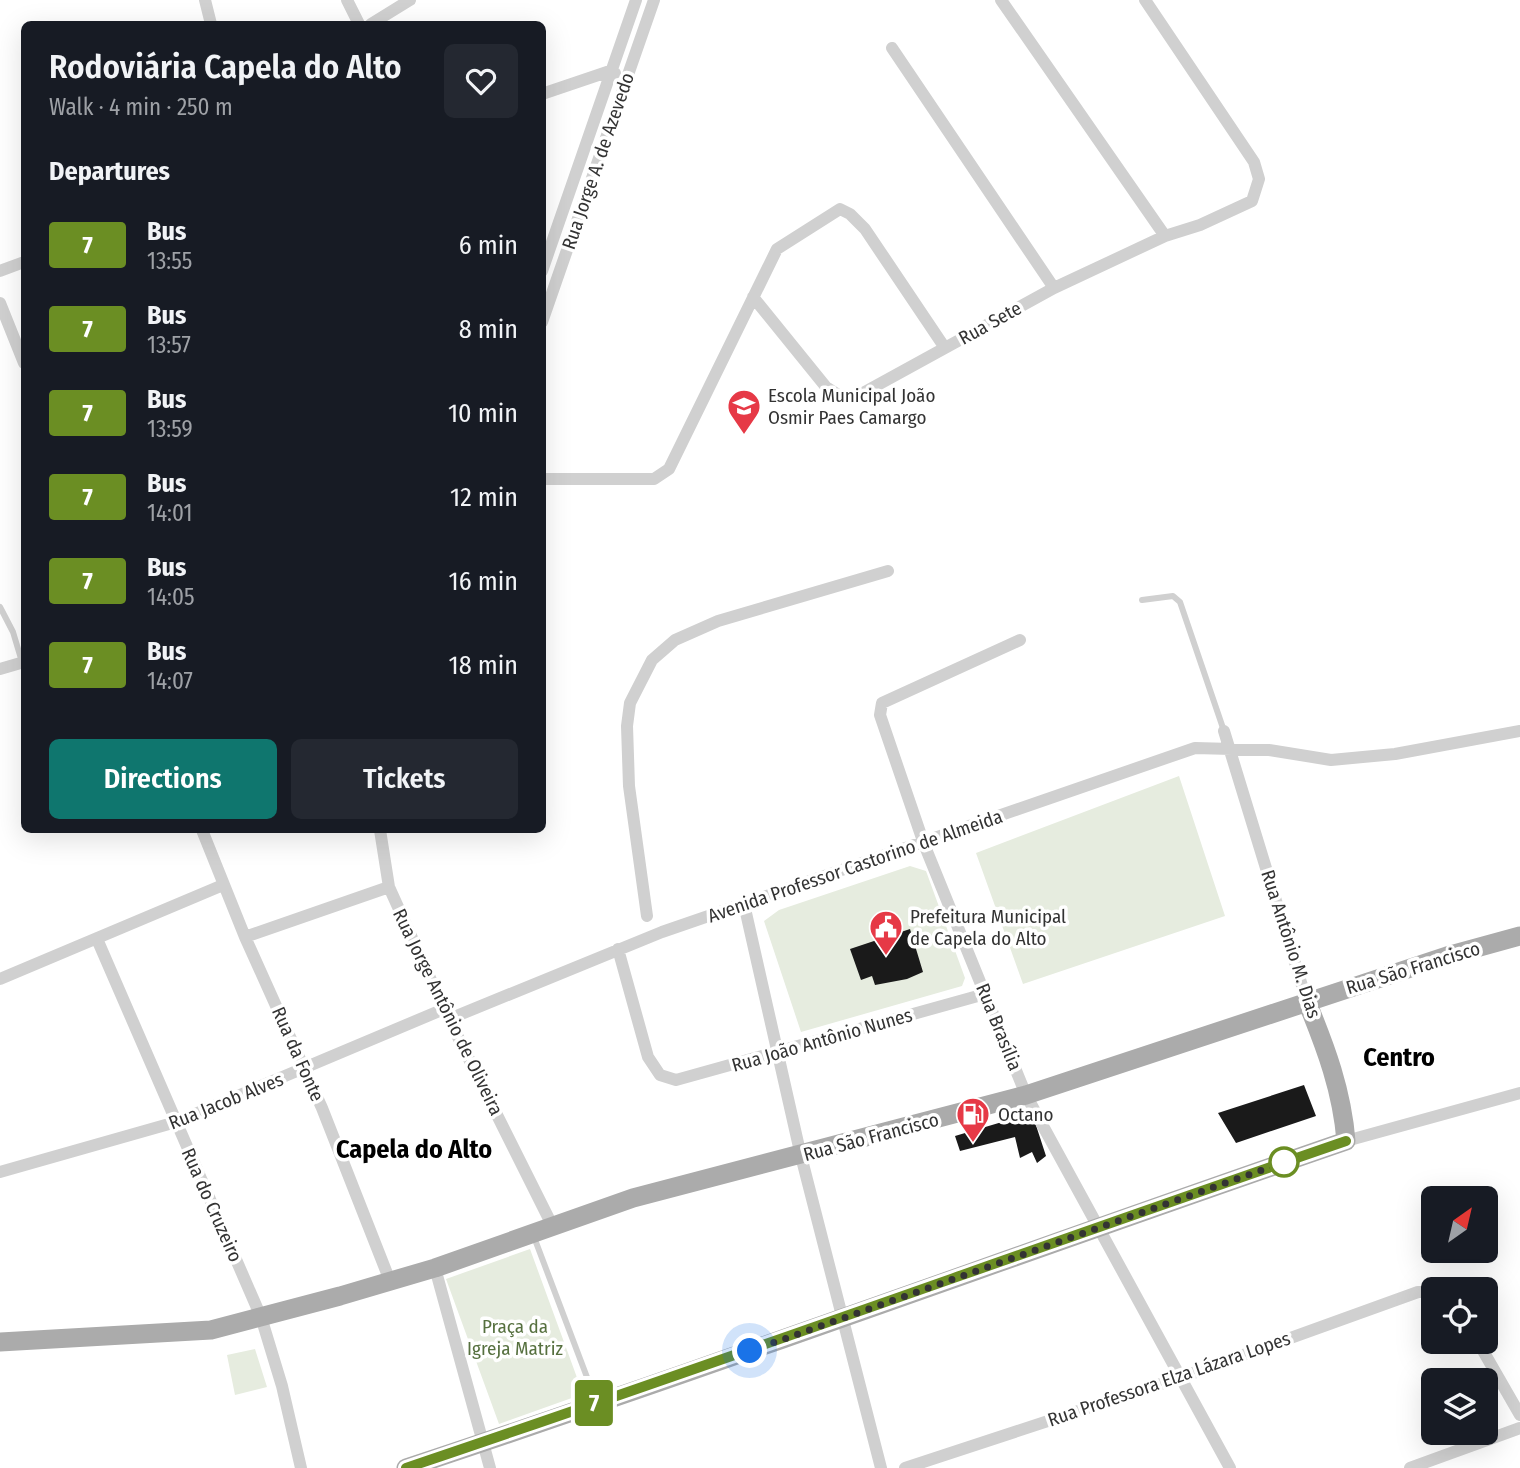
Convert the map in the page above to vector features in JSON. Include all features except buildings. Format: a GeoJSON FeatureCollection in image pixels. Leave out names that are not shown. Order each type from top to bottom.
{"type":"FeatureCollection","features":[{"type":"Feature","properties":{"kind":"main road","name":"Rua São Francisco"},"geometry":{"type":"LineString","coordinates":[[0,1342],[211,1330],[261,1317],[435,1268],[633,1198],[1026,1095],[1447,956],[1520,936]]}},
{"type":"Feature","properties":{"kind":"main road","name":"Rua Antônio M. Dias"},"geometry":{"type":"LineString","coordinates":[[1307,1002],[1336,1077],[1344,1110],[1346,1141]]}},
{"type":"Feature","properties":{"kind":"main road"},"geometry":{"type":"LineString","coordinates":[[406,1468],[844,1319],[1097,1226],[1346,1141]]}},
{"type":"Feature","properties":{"kind":"street"},"geometry":{"type":"LineString","coordinates":[[205,0],[210,21]]}},
{"type":"Feature","properties":{"kind":"street"},"geometry":{"type":"LineString","coordinates":[[347,0],[358,21]]}},
{"type":"Feature","properties":{"kind":"street"},"geometry":{"type":"LineString","coordinates":[[375,21],[410,0]]}},
{"type":"Feature","properties":{"kind":"street","name":"Rua Jorge A. de Azevedo"},"geometry":{"type":"LineString","coordinates":[[546,259],[636,0]]}},
{"type":"Feature","properties":{"kind":"street","name":"Rua Jorge A. de Azevedo"},"geometry":{"type":"LineString","coordinates":[[546,310],[654,0]]}},
{"type":"Feature","properties":{"kind":"street"},"geometry":{"type":"LineString","coordinates":[[1001,0],[1165,236]]}},
{"type":"Feature","properties":{"kind":"street","name":"Rua Sete"},"geometry":{"type":"LineString","coordinates":[[753,297],[826,387],[840,396],[852,399],[1054,288],[1165,236],[1240,209],[1252,201],[1258,191],[1259,179],[1254,162],[1145,0]]}},
{"type":"Feature","properties":{"kind":"street"},"geometry":{"type":"LineString","coordinates":[[892,48],[1054,288]]}},
{"type":"Feature","properties":{"kind":"street"},"geometry":{"type":"LineString","coordinates":[[546,93],[610,71],[627,76]]}},
{"type":"Feature","properties":{"kind":"street"},"geometry":{"type":"LineString","coordinates":[[546,480],[654,479],[669,469],[777,249],[839,209],[850,215],[864,229],[945,348]]}},
{"type":"Feature","properties":{"kind":"street"},"geometry":{"type":"LineString","coordinates":[[0,271],[21,263]]}},
{"type":"Feature","properties":{"kind":"street"},"geometry":{"type":"LineString","coordinates":[[0,303],[21,356]]}},
{"type":"Feature","properties":{"kind":"street"},"geometry":{"type":"LineString","coordinates":[[647,916],[629,786],[627,726],[630,703],[652,660],[675,640],[718,621],[888,571]]}},
{"type":"Feature","properties":{"kind":"street","name":"Rua Brasília"},"geometry":{"type":"LineString","coordinates":[[1020,640],[882,703],[880,715],[924,844],[1026,1095],[1230,1468]]}},
{"type":"Feature","properties":{"kind":"street"},"geometry":{"type":"LineString","coordinates":[[0,669],[21,663]]}},
{"type":"Feature","properties":{"kind":"street","name":"Rua Antônio M. Dias"},"geometry":{"type":"LineString","coordinates":[[1224,731],[1307,1002]]}},
{"type":"Feature","properties":{"kind":"street","name":"Avenida Professor Castorino de Almeida"},"geometry":{"type":"LineString","coordinates":[[447,1014],[744,904],[924,844],[1195,748],[1269,750],[1331,760],[1363,758],[1520,731]]}},
{"type":"Feature","properties":{"kind":"street","name":"Rua da Fonte"},"geometry":{"type":"LineString","coordinates":[[203,833],[245,937],[351,1178],[390,1281]]}},
{"type":"Feature","properties":{"kind":"street","name":"Rua Jorge Antônio de Oliveira"},"geometry":{"type":"LineString","coordinates":[[380,833],[389,887],[447,1014],[553,1227]]}},
{"type":"Feature","properties":{"kind":"street"},"geometry":{"type":"LineString","coordinates":[[0,979],[223,885]]}},
{"type":"Feature","properties":{"kind":"street"},"geometry":{"type":"LineString","coordinates":[[245,937],[389,887]]}},
{"type":"Feature","properties":{"kind":"street"},"geometry":{"type":"LineString","coordinates":[[744,904],[801,1156],[881,1468]]}},
{"type":"Feature","properties":{"kind":"street","name":"Rua do Cruzeiro"},"geometry":{"type":"LineString","coordinates":[[97,939],[261,1317],[301,1468]]}},
{"type":"Feature","properties":{"kind":"street","name":"Rua João Antônio Nunes"},"geometry":{"type":"LineString","coordinates":[[618,949],[648,1057],[660,1075],[676,1080],[985,994]]}},
{"type":"Feature","properties":{"kind":"street","name":"Rua Jacob Alves"},"geometry":{"type":"LineString","coordinates":[[0,1172],[176,1122],[447,1014]]}},
{"type":"Feature","properties":{"kind":"street"},"geometry":{"type":"LineString","coordinates":[[1346,1141],[1520,1093]]}},
{"type":"Feature","properties":{"kind":"street"},"geometry":{"type":"LineString","coordinates":[[435,1268],[490,1468]]}},
{"type":"Feature","properties":{"kind":"street","name":"Rua Professora Elza Lázara Lopes"},"geometry":{"type":"LineString","coordinates":[[905,1468],[1182,1377],[1421,1292]]}},
{"type":"Feature","properties":{"kind":"street"},"geometry":{"type":"LineString","coordinates":[[1485,1354],[1520,1415]]}},
{"type":"Feature","properties":{"kind":"street"},"geometry":{"type":"LineString","coordinates":[[1409,1468],[1520,1428]]}},
{"type":"Feature","properties":{"kind":"street"},"geometry":{"type":"LineString","coordinates":[[292,1468],[296,1445]]}},
{"type":"Feature","properties":{"kind":"lane"},"geometry":{"type":"LineString","coordinates":[[1142,600],[1173,596],[1180,602],[1195,638],[1224,731]]}},
{"type":"Feature","properties":{"kind":"lane"},"geometry":{"type":"LineString","coordinates":[[0,607],[13,632],[21,656]]}},
{"type":"Feature","properties":{"kind":"lane"},"geometry":{"type":"LineString","coordinates":[[533,1233],[596,1402]]}},
{"type":"Feature","properties":{"kind":"green space"},"geometry":{"type":"Polygon","coordinates":[[[1179,776],[1225,916],[1023,984],[976,853],[1179,776]]]}},
{"type":"Feature","properties":{"kind":"green space"},"geometry":{"type":"Polygon","coordinates":[[[910,866],[926,871],[965,978],[962,986],[801,1032],[764,921],[779,910],[910,866]]]}},
{"type":"Feature","properties":{"kind":"green space","name":"Praça da Igreja Matriz"},"geometry":{"type":"Polygon","coordinates":[[[530,1249],[583,1394],[499,1424],[446,1279],[530,1249]]]}},
{"type":"Feature","properties":{"kind":"green space"},"geometry":{"type":"Polygon","coordinates":[[[255,1349],[267,1387],[235,1395],[227,1355],[255,1349]]]}},
{"type":"Feature","properties":{"kind":"bus line","name":"7"},"geometry":{"type":"LineString","coordinates":[[406,1468],[844,1319],[1097,1226],[1346,1141]]}},
{"type":"Feature","properties":{"kind":"place","name":"Escola Municipal João Osmir Paes Camargo"},"geometry":{"type":"Point","coordinates":[744,436]}},
{"type":"Feature","properties":{"kind":"place","name":"Prefeitura Municipal de Capela do Alto"},"geometry":{"type":"Point","coordinates":[886,957]}},
{"type":"Feature","properties":{"kind":"place","name":"Octano"},"geometry":{"type":"Point","coordinates":[973,1144]}},
{"type":"Feature","properties":{"kind":"district","name":"Centro"},"geometry":{"type":"Point","coordinates":[1399,1057]}},
{"type":"Feature","properties":{"kind":"district","name":"Capela do Alto"},"geometry":{"type":"Point","coordinates":[414,1149]}},
{"type":"Feature","properties":{"kind":"route"},"geometry":{"type":"LineString","coordinates":[[750,1351],[1097,1226],[1296,1158],[1284,1162]]}}]}
